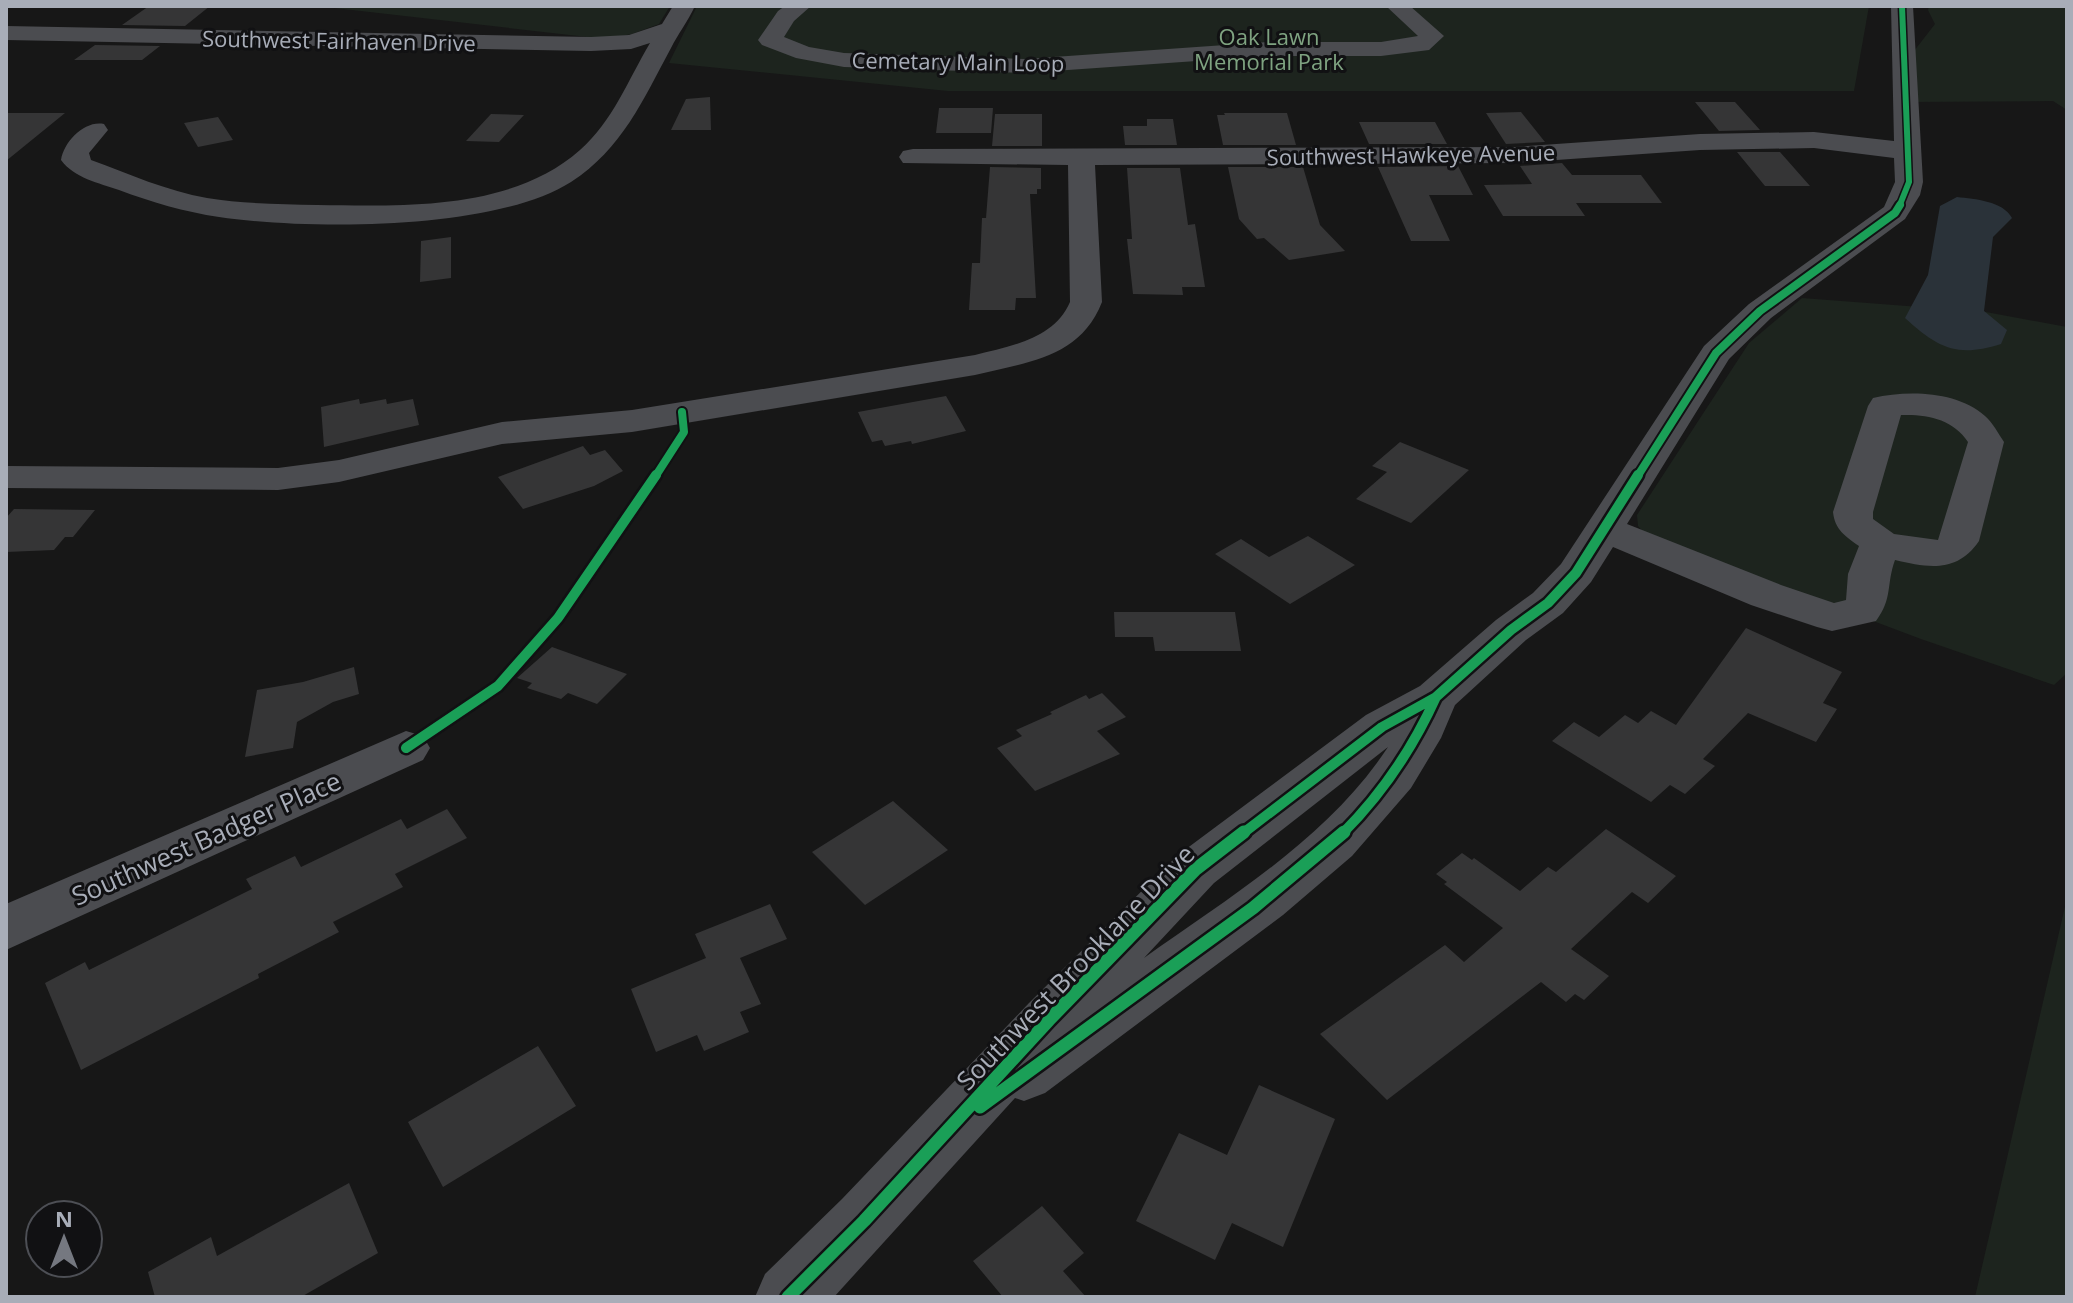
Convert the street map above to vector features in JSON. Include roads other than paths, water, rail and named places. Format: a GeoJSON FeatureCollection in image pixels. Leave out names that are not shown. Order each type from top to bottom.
{"type":"FeatureCollection","features":[{"type":"Feature","properties":{"kind":"street","name":"Cemetary Main Loop"},"geometry":{"type":"LineString","coordinates":[[800,6],[786,16],[770,40],[804,53],[844,60],[1025,66],[1268,49],[1381,49],[1421,45],[1432,36],[1397,6]]}},
{"type":"Feature","properties":{"kind":"street","name":"Southwest Brooklane Drive"},"geometry":{"type":"LineString","coordinates":[[788,1297],[945,1133],[1285,884],[1357,819],[1390,781],[1424,731],[1436,697],[1511,630],[1548,603],[1576,573],[1711,359],[1723,345],[1760,311],[1895,213],[1906,195],[1909,182],[1902,6]]}},
{"type":"Feature","properties":{"kind":"street","name":"Southwest Fairhaven Drive"},"geometry":{"type":"LineString","coordinates":[[6,33],[600,44],[646,39],[677,17]]}},
{"type":"Feature","properties":{"kind":"street"},"geometry":{"type":"LineString","coordinates":[[95,130],[76,152],[75,160],[81,166],[192,204],[252,211],[400,213],[487,202],[550,183],[574,169],[608,139],[646,79],[677,17]]}},
{"type":"Feature","properties":{"kind":"street","name":"Southwest Hawkeye Avenue"},"geometry":{"type":"LineString","coordinates":[[913,157],[1515,155],[1700,142],[1801,140],[1908,151]]}},
{"type":"Feature","properties":{"kind":"street"},"geometry":{"type":"LineString","coordinates":[[6,477],[278,479],[339,471],[502,433],[632,421],[975,365],[1023,352],[1058,337],[1076,324],[1086,302],[1081,155]]}},
{"type":"Feature","properties":{"kind":"street"},"geometry":{"type":"LineString","coordinates":[[1604,529],[1766,595],[1832,617],[1861,611],[1867,603],[1869,574],[1880,543]]}},
{"type":"Feature","properties":{"kind":"street","name":"Southwest Badger Place"},"geometry":{"type":"LineString","coordinates":[[6,928],[406,748]]}},
{"type":"Feature","properties":{"kind":"park label","name":"Oak Lawn Memorial Park"},"geometry":{"type":"Point","coordinates":[1269,48]}}]}
